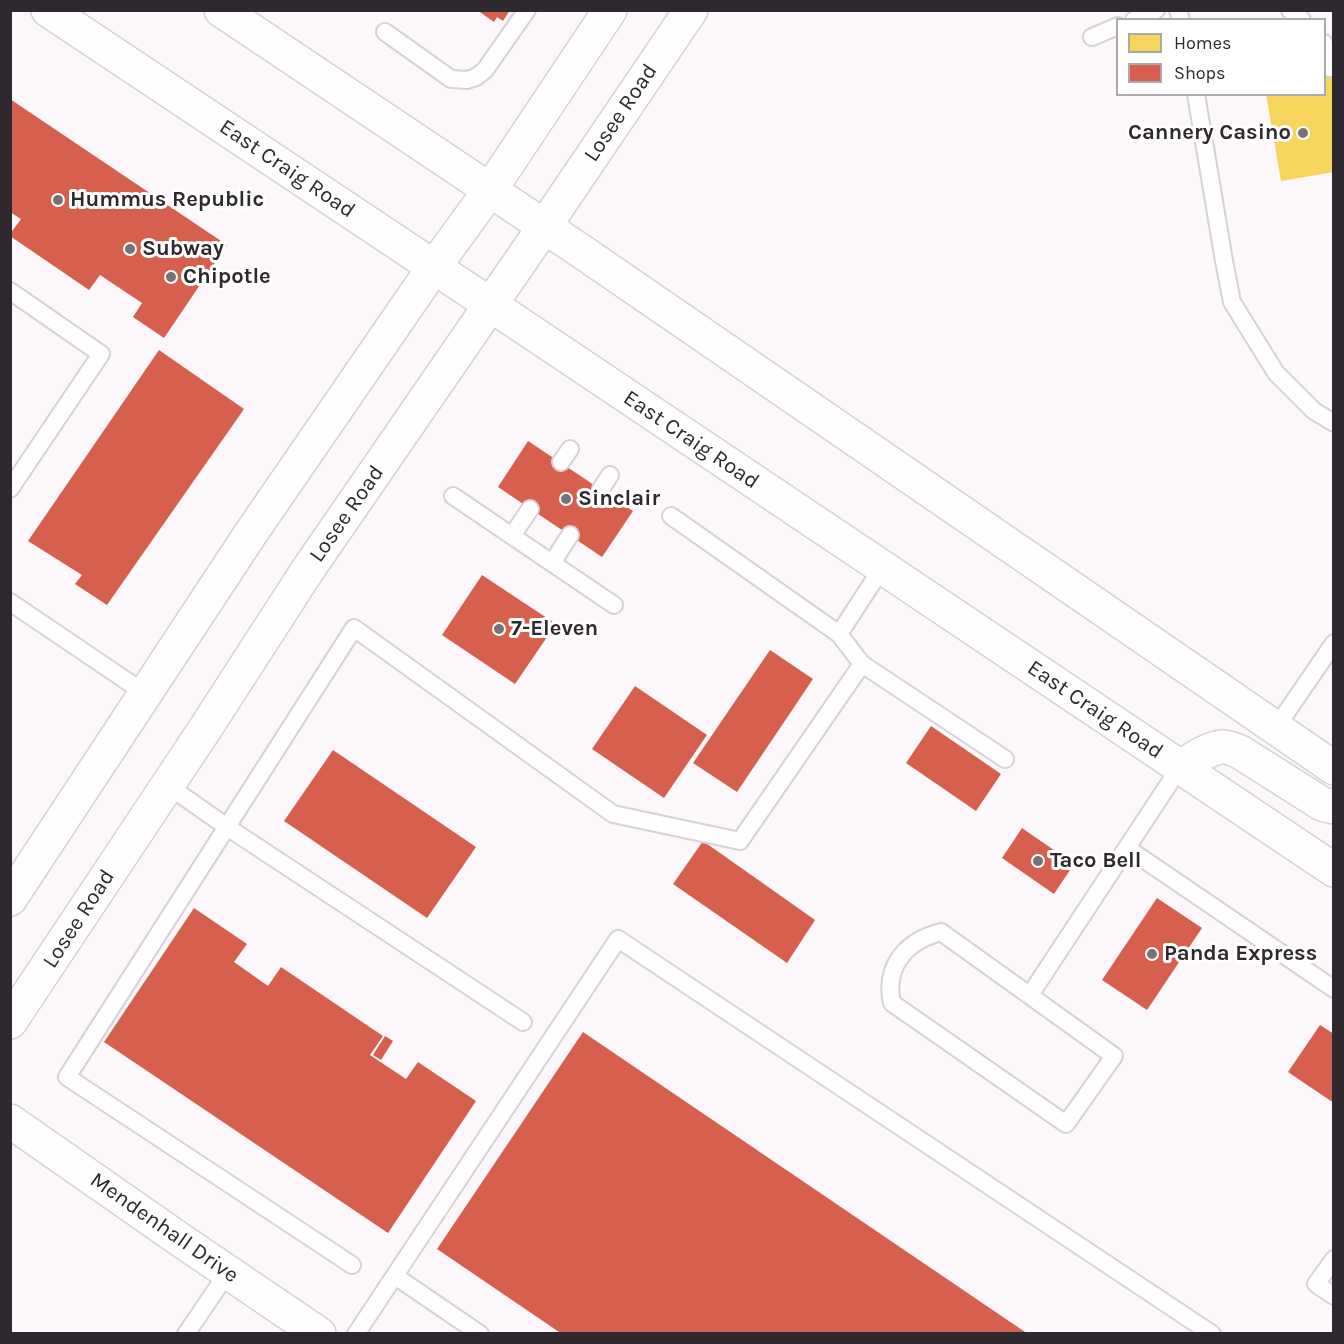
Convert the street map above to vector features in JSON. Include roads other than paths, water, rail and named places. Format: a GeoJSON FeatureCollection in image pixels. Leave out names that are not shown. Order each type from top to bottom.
{"type":"FeatureCollection","features":[{"type":"Feature","properties":{"kind":"main road","name":"East Craig Road"},"geometry":{"type":"LineString","coordinates":[[48,10],[1334,870]]}},
{"type":"Feature","properties":{"kind":"main road"},"geometry":{"type":"LineString","coordinates":[[10,899],[251,533],[434,267],[490,190],[610,10]]}},
{"type":"Feature","properties":{"kind":"main road","name":"Losee Road"},"geometry":{"type":"LineString","coordinates":[[10,1022],[307,571],[691,10]]}},
{"type":"Feature","properties":{"kind":"main road"},"geometry":{"type":"LineString","coordinates":[[229,12],[1334,768]]}},
{"type":"Feature","properties":{"kind":"main road"},"geometry":{"type":"LineString","coordinates":[[1180,767],[1206,752],[1221,747],[1228,748],[1240,752],[1322,804],[1334,807]]}},
{"type":"Feature","properties":{"kind":"main road","name":"Mendenhall Drive"},"geometry":{"type":"LineString","coordinates":[[10,1121],[319,1334]]}},
{"type":"Feature","properties":{"kind":"lane"},"geometry":{"type":"LineString","coordinates":[[385,32],[451,79],[466,80],[476,77],[485,70],[527,10]]}},
{"type":"Feature","properties":{"kind":"lane"},"geometry":{"type":"LineString","coordinates":[[1138,18],[1156,10]]}},
{"type":"Feature","properties":{"kind":"lane"},"geometry":{"type":"LineString","coordinates":[[1092,37],[1116,27]]}},
{"type":"Feature","properties":{"kind":"lane"},"geometry":{"type":"LineString","coordinates":[[1326,51],[1330,68]]}},
{"type":"Feature","properties":{"kind":"lane"},"geometry":{"type":"LineString","coordinates":[[1196,96],[1232,302],[1276,373],[1314,411],[1334,423]]}},
{"type":"Feature","properties":{"kind":"lane"},"geometry":{"type":"LineString","coordinates":[[10,291],[101,354],[10,489]]}},
{"type":"Feature","properties":{"kind":"lane"},"geometry":{"type":"LineString","coordinates":[[453,496],[614,605]]}},
{"type":"Feature","properties":{"kind":"lane"},"geometry":{"type":"LineString","coordinates":[[512,536],[530,509]]}},
{"type":"Feature","properties":{"kind":"lane"},"geometry":{"type":"LineString","coordinates":[[671,516],[839,634],[862,664],[1005,759]]}},
{"type":"Feature","properties":{"kind":"lane"},"geometry":{"type":"LineString","coordinates":[[552,563],[570,536]]}},
{"type":"Feature","properties":{"kind":"lane"},"geometry":{"type":"LineString","coordinates":[[839,634],[882,568]]}},
{"type":"Feature","properties":{"kind":"lane"},"geometry":{"type":"LineString","coordinates":[[10,602],[146,694]]}},
{"type":"Feature","properties":{"kind":"lane"},"geometry":{"type":"LineString","coordinates":[[352,1265],[67,1077],[354,628],[613,814],[740,841],[862,664]]}},
{"type":"Feature","properties":{"kind":"lane"},"geometry":{"type":"LineString","coordinates":[[1275,729],[1334,643]]}},
{"type":"Feature","properties":{"kind":"lane"},"geometry":{"type":"LineString","coordinates":[[1030,995],[1180,767]]}},
{"type":"Feature","properties":{"kind":"lane"},"geometry":{"type":"LineString","coordinates":[[167,785],[523,1022]]}},
{"type":"Feature","properties":{"kind":"lane"},"geometry":{"type":"LineString","coordinates":[[1126,848],[1334,989]]}},
{"type":"Feature","properties":{"kind":"lane"},"geometry":{"type":"LineString","coordinates":[[941,932],[1030,995],[1114,1056],[1066,1124],[892,1003],[890,993],[891,979],[898,960],[908,946],[941,932]]}},
{"type":"Feature","properties":{"kind":"lane"},"geometry":{"type":"LineString","coordinates":[[356,1334],[618,939],[1212,1334]]}},
{"type":"Feature","properties":{"kind":"lane"},"geometry":{"type":"LineString","coordinates":[[1334,1259],[1316,1284],[1334,1296]]}},
{"type":"Feature","properties":{"kind":"lane"},"geometry":{"type":"LineString","coordinates":[[186,1334],[228,1272]]}},
{"type":"Feature","properties":{"kind":"lane"},"geometry":{"type":"LineString","coordinates":[[395,1276],[480,1334]]}},
{"type":"Feature","properties":{"kind":"place","name":"Cannery Casino"},"geometry":{"type":"Point","coordinates":[1303,133]}},
{"type":"Feature","properties":{"kind":"place","name":"Hummus Republic"},"geometry":{"type":"Point","coordinates":[58,200]}},
{"type":"Feature","properties":{"kind":"place","name":"Subway"},"geometry":{"type":"Point","coordinates":[130,249]}},
{"type":"Feature","properties":{"kind":"place","name":"Chipotle"},"geometry":{"type":"Point","coordinates":[171,277]}},
{"type":"Feature","properties":{"kind":"place","name":"Sinclair"},"geometry":{"type":"Point","coordinates":[566,499]}},
{"type":"Feature","properties":{"kind":"place","name":"7-Eleven"},"geometry":{"type":"Point","coordinates":[499,629]}},
{"type":"Feature","properties":{"kind":"place","name":"Taco Bell"},"geometry":{"type":"Point","coordinates":[1038,861]}},
{"type":"Feature","properties":{"kind":"place","name":"Panda Express"},"geometry":{"type":"Point","coordinates":[1152,954]}}]}
